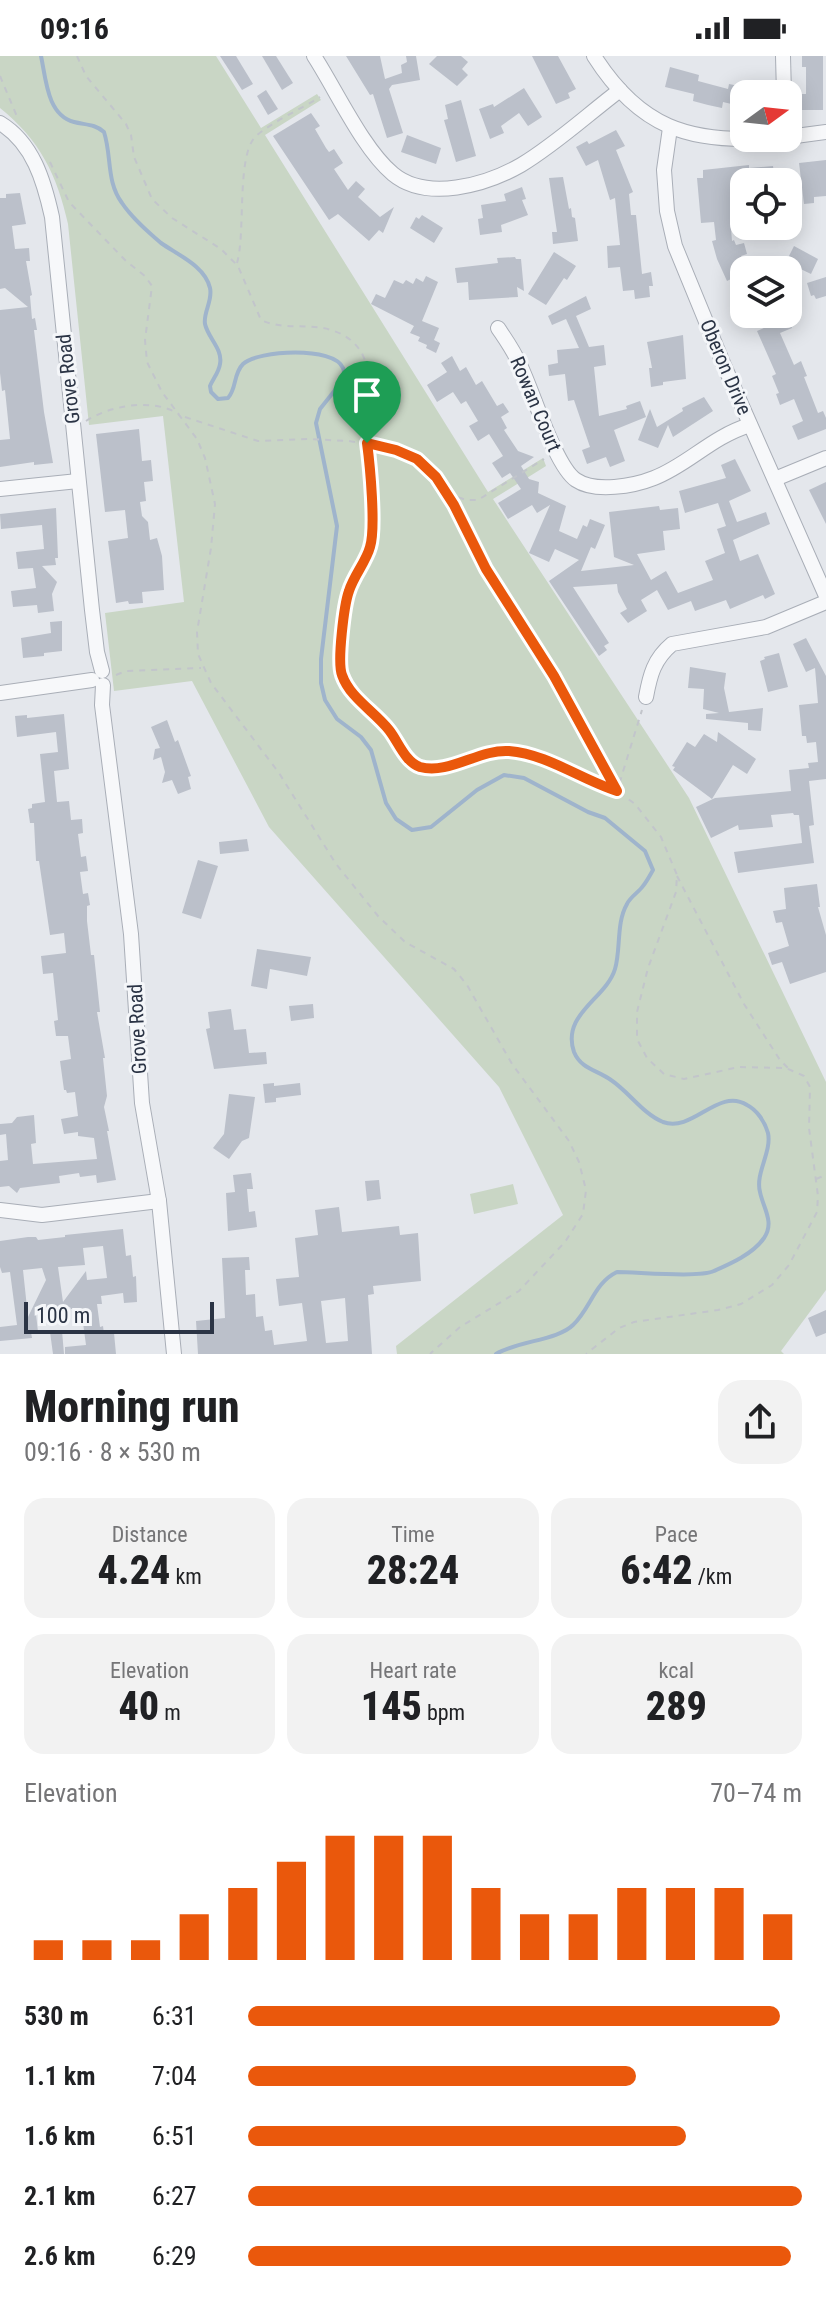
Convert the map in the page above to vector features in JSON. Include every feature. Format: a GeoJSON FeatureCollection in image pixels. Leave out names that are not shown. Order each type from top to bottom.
{"type":"FeatureCollection","features":[{"type":"Feature","properties":{"kind":"street"},"geometry":{"type":"LineString","coordinates":[[314,56],[370,146],[393,174],[406,182],[436,189],[503,174],[522,164],[620,90]]}},
{"type":"Feature","properties":{"kind":"street"},"geometry":{"type":"LineString","coordinates":[[594,56],[636,106],[670,128],[730,139]]}},
{"type":"Feature","properties":{"kind":"street"},"geometry":{"type":"LineString","coordinates":[[783,56],[784,80]]}},
{"type":"Feature","properties":{"kind":"street","name":"Grove Road"},"geometry":{"type":"LineString","coordinates":[[0,123],[22,143],[44,183],[56,248],[99,678],[131,934],[142,1103],[159,1201],[174,1354]]}},
{"type":"Feature","properties":{"kind":"street","name":"Oberon Drive"},"geometry":{"type":"LineString","coordinates":[[670,128],[664,170],[667,211],[675,246],[826,596]]}},
{"type":"Feature","properties":{"kind":"street"},"geometry":{"type":"LineString","coordinates":[[802,135],[826,132]]}},
{"type":"Feature","properties":{"kind":"street","name":"Rowan Court"},"geometry":{"type":"LineString","coordinates":[[498,328],[517,358],[567,472],[575,480],[598,487],[651,479],[720,436],[750,425]]}},
{"type":"Feature","properties":{"kind":"street"},"geometry":{"type":"LineString","coordinates":[[775,479],[826,458]]}},
{"type":"Feature","properties":{"kind":"street"},"geometry":{"type":"LineString","coordinates":[[0,489],[78,481]]}},
{"type":"Feature","properties":{"kind":"street"},"geometry":{"type":"LineString","coordinates":[[646,697],[653,665],[672,644],[766,627],[826,602]]}},
{"type":"Feature","properties":{"kind":"street"},"geometry":{"type":"LineString","coordinates":[[0,693],[99,678]]}},
{"type":"Feature","properties":{"kind":"street"},"geometry":{"type":"LineString","coordinates":[[0,1210],[42,1215],[159,1201]]}},
{"type":"Feature","properties":{"kind":"path"},"geometry":{"type":"LineString","coordinates":[[77,56],[86,76],[126,124],[134,157],[152,199],[172,218],[221,249],[236,264],[261,320],[273,325],[335,331],[360,347],[371,382],[367,443],[371,546],[349,591],[339,657],[342,675],[354,696],[388,729],[411,762],[419,767],[432,768],[484,754],[509,751],[538,758],[617,791],[635,804],[661,837],[677,875],[744,1004],[780,1060],[794,1073]]}},
{"type":"Feature","properties":{"kind":"path"},"geometry":{"type":"LineString","coordinates":[[0,76],[18,119]]}},
{"type":"Feature","properties":{"kind":"path"},"geometry":{"type":"LineString","coordinates":[[236,264],[245,181],[244,160],[249,147],[256,137],[335,88]]}},
{"type":"Feature","properties":{"kind":"path"},"geometry":{"type":"LineString","coordinates":[[43,151],[69,202],[149,281],[152,292],[145,340],[147,362],[162,392],[202,448],[215,504],[197,632],[202,667],[279,773],[336,864],[378,916],[405,942],[454,969],[467,985],[512,1064],[569,1141],[579,1162],[586,1190],[583,1214],[565,1242],[519,1291],[460,1327],[430,1354]]}},
{"type":"Feature","properties":{"kind":"path"},"geometry":{"type":"LineString","coordinates":[[74,422],[133,406],[171,409],[182,416],[258,441],[331,439],[367,443],[417,459],[436,477],[446,493],[486,569],[554,676],[617,791]]}},
{"type":"Feature","properties":{"kind":"path"},"geometry":{"type":"LineString","coordinates":[[446,493],[466,500],[478,500],[557,451]]}},
{"type":"Feature","properties":{"kind":"path"},"geometry":{"type":"LineString","coordinates":[[99,678],[126,671],[202,667]]}},
{"type":"Feature","properties":{"kind":"path"},"geometry":{"type":"LineString","coordinates":[[617,791],[646,697]]}},
{"type":"Feature","properties":{"kind":"path"},"geometry":{"type":"LineString","coordinates":[[586,1354],[619,1328],[634,1322],[741,1304],[772,1285],[789,1265],[813,1225],[817,1212],[809,1128],[810,1087],[804,1076],[786,1068],[739,1067],[684,1079],[664,1074],[647,1058],[637,1039],[637,1012],[648,968],[676,892],[677,875]]}},
{"type":"Feature","properties":{"kind":"path"},"geometry":{"type":"LineString","coordinates":[[815,1180],[826,1175]]}},
{"type":"Feature","properties":{"kind":"green space"},"geometry":{"type":"Polygon","coordinates":[[[0,56],[216,56],[261,128],[317,94],[321,100],[265,135],[488,492],[543,458],[546,466],[493,499],[689,798],[826,1082],[826,1290],[781,1351],[784,1354],[397,1354],[396,1346],[563,1215],[499,1087],[269,827],[192,681],[114,691],[105,613],[184,602],[163,416],[89,425],[68,224],[45,160],[26,133],[0,108],[0,56]]]}},
{"type":"Feature","properties":{"kind":"green space"},"geometry":{"type":"Polygon","coordinates":[[[513,1184],[518,1204],[474,1214],[470,1194],[513,1184]]]}},
{"type":"Feature","properties":{"kind":"building"},"geometry":{"type":"Polygon","coordinates":[[[220,56],[236,56],[253,84],[242,90],[220,56]]]}},
{"type":"Feature","properties":{"kind":"building"},"geometry":{"type":"Polygon","coordinates":[[[262,56],[276,56],[293,83],[282,90],[262,56]]]}},
{"type":"Feature","properties":{"kind":"building"},"geometry":{"type":"Polygon","coordinates":[[[346,56],[380,56],[385,79],[402,73],[401,65],[407,62],[406,56],[416,56],[420,80],[392,85],[389,89],[403,133],[387,138],[373,94],[370,95],[346,56]]]}},
{"type":"Feature","properties":{"kind":"building"},"geometry":{"type":"Polygon","coordinates":[[[437,56],[461,56],[468,62],[462,69],[468,75],[457,86],[429,64],[437,56]]]}},
{"type":"Feature","properties":{"kind":"building"},"geometry":{"type":"Polygon","coordinates":[[[532,56],[558,56],[576,89],[568,93],[570,98],[556,104],[532,56]]]}},
{"type":"Feature","properties":{"kind":"building"},"geometry":{"type":"Polygon","coordinates":[[[802,56],[823,56],[823,110],[802,110],[802,94],[806,94],[806,67],[802,67],[802,56]]]}},
{"type":"Feature","properties":{"kind":"building"},"geometry":{"type":"Polygon","coordinates":[[[670,67],[699,75],[698,81],[728,89],[730,84],[730,104],[723,102],[722,108],[708,105],[693,101],[694,94],[665,87],[670,67]]]}},
{"type":"Feature","properties":{"kind":"building"},"geometry":{"type":"Polygon","coordinates":[[[524,88],[542,117],[528,126],[519,113],[501,126],[504,133],[490,139],[479,109],[493,104],[494,107],[524,88]]]}},
{"type":"Feature","properties":{"kind":"building"},"geometry":{"type":"Polygon","coordinates":[[[266,90],[278,109],[268,115],[257,96],[266,90]]]}},
{"type":"Feature","properties":{"kind":"building"},"geometry":{"type":"Polygon","coordinates":[[[461,100],[476,156],[456,162],[444,120],[448,119],[445,105],[461,100]]]}},
{"type":"Feature","properties":{"kind":"building"},"geometry":{"type":"Polygon","coordinates":[[[311,113],[320,126],[315,129],[326,148],[329,152],[334,149],[343,163],[334,169],[348,190],[356,181],[365,189],[358,197],[380,217],[394,207],[383,233],[379,230],[369,241],[338,214],[329,220],[273,136],[311,113]]]}},
{"type":"Feature","properties":{"kind":"building"},"geometry":{"type":"Polygon","coordinates":[[[616,130],[625,146],[616,150],[633,192],[629,194],[631,215],[636,215],[642,274],[651,272],[653,286],[649,286],[650,297],[635,299],[634,290],[623,291],[620,267],[608,268],[607,246],[620,245],[615,198],[610,200],[598,160],[586,166],[576,147],[616,130]]]}},
{"type":"Feature","properties":{"kind":"building"},"geometry":{"type":"Polygon","coordinates":[[[407,135],[441,148],[436,164],[401,152],[407,135]]]}},
{"type":"Feature","properties":{"kind":"building"},"geometry":{"type":"Polygon","coordinates":[[[826,160],[826,196],[814,197],[814,203],[804,204],[799,163],[826,160]]]}},
{"type":"Feature","properties":{"kind":"building"},"geometry":{"type":"Polygon","coordinates":[[[749,165],[749,168],[730,168],[730,240],[734,240],[736,245],[744,243],[747,254],[730,256],[730,280],[727,281],[712,241],[716,240],[714,222],[701,223],[697,178],[703,178],[703,170],[749,165]]]}},
{"type":"Feature","properties":{"kind":"building"},"geometry":{"type":"Polygon","coordinates":[[[563,177],[578,241],[553,244],[552,232],[557,232],[549,178],[563,177]]]}},
{"type":"Feature","properties":{"kind":"building"},"geometry":{"type":"Polygon","coordinates":[[[522,187],[526,199],[522,200],[528,215],[501,225],[502,232],[480,235],[478,219],[483,218],[481,205],[506,201],[504,194],[522,187]]]}},
{"type":"Feature","properties":{"kind":"building"},"geometry":{"type":"Polygon","coordinates":[[[20,193],[26,224],[12,226],[15,249],[29,248],[30,261],[26,261],[32,295],[32,319],[35,318],[37,330],[34,330],[53,463],[34,465],[34,462],[0,467],[0,440],[10,439],[0,373],[0,310],[28,307],[5,288],[0,289],[0,198],[6,198],[6,194],[20,193]]]}},
{"type":"Feature","properties":{"kind":"building"},"geometry":{"type":"Polygon","coordinates":[[[422,215],[443,228],[434,243],[410,228],[416,217],[419,219],[422,215]]]}},
{"type":"Feature","properties":{"kind":"building"},"geometry":{"type":"Polygon","coordinates":[[[794,246],[818,259],[811,274],[802,270],[802,256],[789,256],[794,246]]]}},
{"type":"Feature","properties":{"kind":"building"},"geometry":{"type":"Polygon","coordinates":[[[554,252],[576,266],[546,305],[528,294],[554,252]]]}},
{"type":"Feature","properties":{"kind":"building"},"geometry":{"type":"Polygon","coordinates":[[[497,258],[521,259],[524,291],[517,287],[518,297],[469,300],[468,282],[457,283],[455,268],[498,263],[497,258]]]}},
{"type":"Feature","properties":{"kind":"building"},"geometry":{"type":"Polygon","coordinates":[[[426,276],[438,282],[422,321],[439,328],[434,340],[440,343],[436,353],[418,341],[420,337],[410,333],[414,326],[371,304],[376,294],[385,298],[394,280],[403,284],[406,280],[413,284],[416,278],[423,282],[426,276]]]}},
{"type":"Feature","properties":{"kind":"building"},"geometry":{"type":"Polygon","coordinates":[[[826,277],[826,296],[816,299],[814,295],[811,296],[807,283],[826,277]]]}},
{"type":"Feature","properties":{"kind":"building"},"geometry":{"type":"Polygon","coordinates":[[[586,296],[591,309],[576,316],[589,347],[604,345],[606,365],[594,367],[599,416],[627,409],[626,406],[640,401],[646,417],[614,430],[625,461],[610,467],[606,457],[587,464],[582,450],[590,447],[574,400],[568,401],[565,374],[549,376],[548,365],[558,363],[557,350],[579,348],[566,319],[552,325],[548,316],[586,296]]]}},
{"type":"Feature","properties":{"kind":"building"},"geometry":{"type":"Polygon","coordinates":[[[792,328],[780,333],[794,365],[801,361],[818,413],[823,411],[826,418],[826,429],[798,440],[792,426],[803,421],[794,399],[780,405],[772,376],[776,374],[757,331],[792,328]]]}},
{"type":"Feature","properties":{"kind":"building"},"geometry":{"type":"Polygon","coordinates":[[[683,335],[686,379],[651,387],[649,368],[652,368],[647,342],[683,335]]]}},
{"type":"Feature","properties":{"kind":"building"},"geometry":{"type":"Polygon","coordinates":[[[452,356],[460,371],[466,367],[476,385],[482,381],[497,406],[503,403],[509,412],[501,417],[507,428],[504,430],[518,451],[534,457],[521,466],[529,479],[539,482],[538,493],[566,506],[559,531],[577,539],[583,525],[587,527],[590,519],[605,525],[581,571],[634,565],[614,557],[609,512],[659,506],[660,510],[678,508],[680,529],[663,531],[665,550],[637,554],[651,580],[666,571],[678,593],[713,580],[705,561],[725,553],[717,529],[726,526],[718,503],[685,513],[679,491],[726,478],[721,465],[735,459],[751,491],[729,501],[737,522],[766,512],[770,524],[733,540],[740,561],[758,554],[775,594],[765,599],[763,595],[730,609],[726,600],[695,611],[691,601],[668,610],[657,590],[641,600],[647,611],[628,623],[620,613],[627,609],[617,584],[573,587],[609,643],[604,646],[607,650],[599,656],[549,581],[579,560],[555,549],[549,562],[529,553],[550,505],[537,513],[532,505],[508,519],[498,503],[521,489],[510,473],[502,478],[492,463],[503,456],[489,434],[478,441],[469,426],[478,421],[466,401],[461,404],[453,392],[437,402],[427,385],[447,372],[441,363],[452,356]]]}},
{"type":"Feature","properties":{"kind":"building"},"geometry":{"type":"Polygon","coordinates":[[[704,397],[713,411],[673,437],[668,425],[658,448],[638,440],[650,409],[657,427],[683,411],[682,408],[704,397]]]}},
{"type":"Feature","properties":{"kind":"building"},"geometry":{"type":"Polygon","coordinates":[[[139,429],[142,461],[151,460],[153,481],[144,482],[146,501],[140,502],[142,516],[148,522],[150,540],[157,538],[162,556],[164,590],[142,592],[143,603],[116,603],[108,541],[128,538],[125,510],[105,512],[96,434],[139,429]]]}},
{"type":"Feature","properties":{"kind":"building"},"geometry":{"type":"Polygon","coordinates":[[[826,482],[826,524],[809,490],[826,482]]]}},
{"type":"Feature","properties":{"kind":"building"},"geometry":{"type":"Polygon","coordinates":[[[56,508],[58,558],[55,558],[56,565],[42,566],[57,582],[52,594],[54,611],[38,613],[37,605],[13,607],[11,591],[36,588],[33,568],[18,569],[16,552],[44,549],[42,525],[1,529],[0,514],[56,508]]]}},
{"type":"Feature","properties":{"kind":"building"},"geometry":{"type":"Polygon","coordinates":[[[62,621],[62,651],[23,658],[21,638],[51,633],[50,622],[62,621]]]}},
{"type":"Feature","properties":{"kind":"building"},"geometry":{"type":"Polygon","coordinates":[[[806,638],[826,676],[826,779],[809,781],[814,825],[809,826],[814,863],[738,873],[734,852],[802,843],[799,815],[771,815],[773,827],[739,830],[738,825],[711,838],[696,807],[715,798],[791,791],[789,770],[809,768],[808,763],[818,762],[816,742],[807,743],[806,736],[802,736],[799,705],[818,703],[815,668],[806,672],[793,644],[806,638]]]}},
{"type":"Feature","properties":{"kind":"building"},"geometry":{"type":"Polygon","coordinates":[[[779,653],[788,687],[768,692],[760,661],[779,653]]]}},
{"type":"Feature","properties":{"kind":"building"},"geometry":{"type":"Polygon","coordinates":[[[690,667],[726,673],[724,688],[729,712],[763,708],[761,731],[748,730],[748,723],[706,719],[706,714],[719,713],[703,709],[704,689],[688,688],[690,667]]]}},
{"type":"Feature","properties":{"kind":"building"},"geometry":{"type":"Polygon","coordinates":[[[64,714],[69,769],[54,771],[57,802],[69,801],[71,820],[82,819],[83,833],[78,834],[81,857],[86,856],[88,871],[80,872],[83,894],[88,893],[90,905],[87,906],[87,921],[91,955],[94,955],[100,1012],[97,1012],[105,1058],[107,1096],[104,1107],[116,1180],[97,1183],[96,1175],[80,1177],[79,1173],[59,1176],[60,1183],[20,1188],[17,1193],[9,1186],[0,1187],[0,1161],[8,1160],[6,1134],[0,1135],[0,1124],[12,1123],[17,1117],[34,1115],[36,1143],[31,1144],[33,1164],[97,1159],[94,1138],[78,1136],[78,1132],[64,1134],[61,1119],[78,1116],[75,1092],[67,1093],[64,1090],[60,1061],[71,1059],[68,1036],[56,1036],[54,1021],[58,1020],[53,973],[43,974],[41,956],[66,953],[64,933],[50,935],[39,861],[36,861],[34,823],[30,823],[28,809],[32,808],[32,804],[45,802],[40,754],[58,752],[56,732],[17,737],[15,716],[27,715],[27,718],[64,714]]]}},
{"type":"Feature","properties":{"kind":"building"},"geometry":{"type":"Polygon","coordinates":[[[167,720],[191,776],[188,777],[191,789],[178,794],[172,780],[162,783],[165,772],[161,757],[153,760],[155,749],[160,748],[151,727],[167,720]]]}},
{"type":"Feature","properties":{"kind":"building"},"geometry":{"type":"Polygon","coordinates":[[[718,732],[756,759],[747,774],[733,765],[712,799],[673,770],[675,767],[672,766],[687,742],[695,747],[704,734],[717,742],[718,732]]]}},
{"type":"Feature","properties":{"kind":"building"},"geometry":{"type":"Polygon","coordinates":[[[247,839],[249,851],[220,854],[219,842],[247,839]]]}},
{"type":"Feature","properties":{"kind":"building"},"geometry":{"type":"Polygon","coordinates":[[[198,860],[218,866],[201,919],[182,913],[198,860]]]}},
{"type":"Feature","properties":{"kind":"building"},"geometry":{"type":"Polygon","coordinates":[[[817,884],[818,907],[826,935],[826,972],[790,984],[782,962],[772,965],[768,953],[789,946],[782,922],[776,923],[773,911],[786,909],[784,888],[817,884]]]}},
{"type":"Feature","properties":{"kind":"building"},"geometry":{"type":"Polygon","coordinates":[[[257,949],[311,957],[307,976],[270,969],[267,989],[251,986],[257,949]]]}},
{"type":"Feature","properties":{"kind":"building"},"geometry":{"type":"Polygon","coordinates":[[[313,1004],[314,1018],[291,1021],[289,1006],[313,1004]]]}},
{"type":"Feature","properties":{"kind":"building"},"geometry":{"type":"Polygon","coordinates":[[[231,1009],[234,1030],[246,1029],[249,1053],[266,1052],[267,1064],[214,1069],[206,1029],[210,1028],[208,1012],[231,1009]]]}},
{"type":"Feature","properties":{"kind":"building"},"geometry":{"type":"Polygon","coordinates":[[[274,1083],[274,1086],[300,1083],[301,1095],[276,1098],[276,1102],[265,1103],[263,1084],[274,1083]]]}},
{"type":"Feature","properties":{"kind":"building"},"geometry":{"type":"Polygon","coordinates":[[[229,1094],[255,1097],[249,1138],[242,1141],[229,1159],[213,1148],[224,1134],[229,1094]]]}},
{"type":"Feature","properties":{"kind":"building"},"geometry":{"type":"Polygon","coordinates":[[[251,1173],[253,1189],[247,1189],[249,1212],[255,1211],[257,1227],[228,1231],[226,1193],[235,1192],[233,1175],[251,1173]]]}},
{"type":"Feature","properties":{"kind":"building"},"geometry":{"type":"Polygon","coordinates":[[[379,1180],[381,1199],[367,1201],[365,1181],[379,1180]]]}},
{"type":"Feature","properties":{"kind":"building"},"geometry":{"type":"Polygon","coordinates":[[[339,1207],[342,1232],[399,1226],[400,1235],[418,1233],[421,1281],[373,1286],[374,1294],[368,1295],[372,1354],[198,1354],[196,1321],[225,1318],[222,1258],[249,1257],[250,1270],[245,1270],[246,1295],[255,1294],[256,1317],[263,1316],[265,1331],[272,1330],[274,1345],[307,1341],[302,1303],[279,1306],[276,1279],[299,1277],[295,1238],[318,1235],[315,1210],[339,1207]],[[345,1298],[321,1301],[326,1343],[348,1341],[345,1298]]]}},
{"type":"Feature","properties":{"kind":"building"},"geometry":{"type":"Polygon","coordinates":[[[123,1229],[126,1256],[131,1255],[133,1277],[136,1276],[137,1302],[124,1303],[123,1293],[101,1296],[102,1304],[97,1304],[104,1334],[114,1333],[116,1354],[65,1354],[65,1347],[86,1345],[81,1308],[70,1307],[36,1314],[38,1332],[31,1332],[32,1338],[0,1341],[0,1327],[17,1325],[10,1272],[2,1273],[0,1267],[0,1241],[28,1237],[38,1240],[123,1229]],[[103,1246],[83,1248],[85,1265],[58,1267],[63,1302],[86,1271],[87,1280],[107,1278],[103,1246]],[[42,1268],[23,1270],[28,1317],[46,1280],[42,1268]]]}},
{"type":"Feature","properties":{"kind":"building"},"geometry":{"type":"Polygon","coordinates":[[[826,1310],[826,1333],[816,1337],[808,1318],[826,1310]]]}},
{"type":"Feature","properties":{"kind":"building"},"geometry":{"type":"Polygon","coordinates":[[[62,1331],[64,1354],[53,1354],[50,1332],[62,1331]]]}},
{"type":"Feature","properties":{"kind":"waterway"},"geometry":{"type":"LineString","coordinates":[[41,56],[49,95],[58,112],[74,122],[94,126],[104,132],[111,177],[126,209],[161,243],[197,267],[207,280],[211,293],[205,324],[220,359],[210,386],[211,392],[218,399],[228,398],[243,364],[251,359],[279,353],[326,356],[343,368],[343,380],[320,409],[316,423],[337,526],[321,659],[321,683],[325,700],[337,719],[361,737],[371,750],[386,803],[396,819],[412,830],[431,827],[477,790],[504,775],[524,778],[605,818],[645,851],[653,870],[628,901],[620,928],[615,969],[574,1027],[574,1052],[585,1066],[611,1080],[649,1114],[663,1122],[674,1124],[685,1121],[716,1105],[736,1101],[754,1110],[767,1129],[768,1148],[759,1185],[768,1226],[764,1238],[754,1249],[734,1262],[706,1273],[617,1272],[603,1283],[579,1318],[566,1330],[496,1354]]}},
{"type":"Feature","properties":{"kind":"route"},"geometry":{"type":"LineString","coordinates":[[367,443],[417,459],[436,477],[470,534],[486,569],[554,676],[617,791],[538,758],[509,751],[496,751],[432,768],[419,767],[411,762],[388,729],[354,696],[342,675],[339,657],[349,591],[371,546],[367,443]]}}]}
